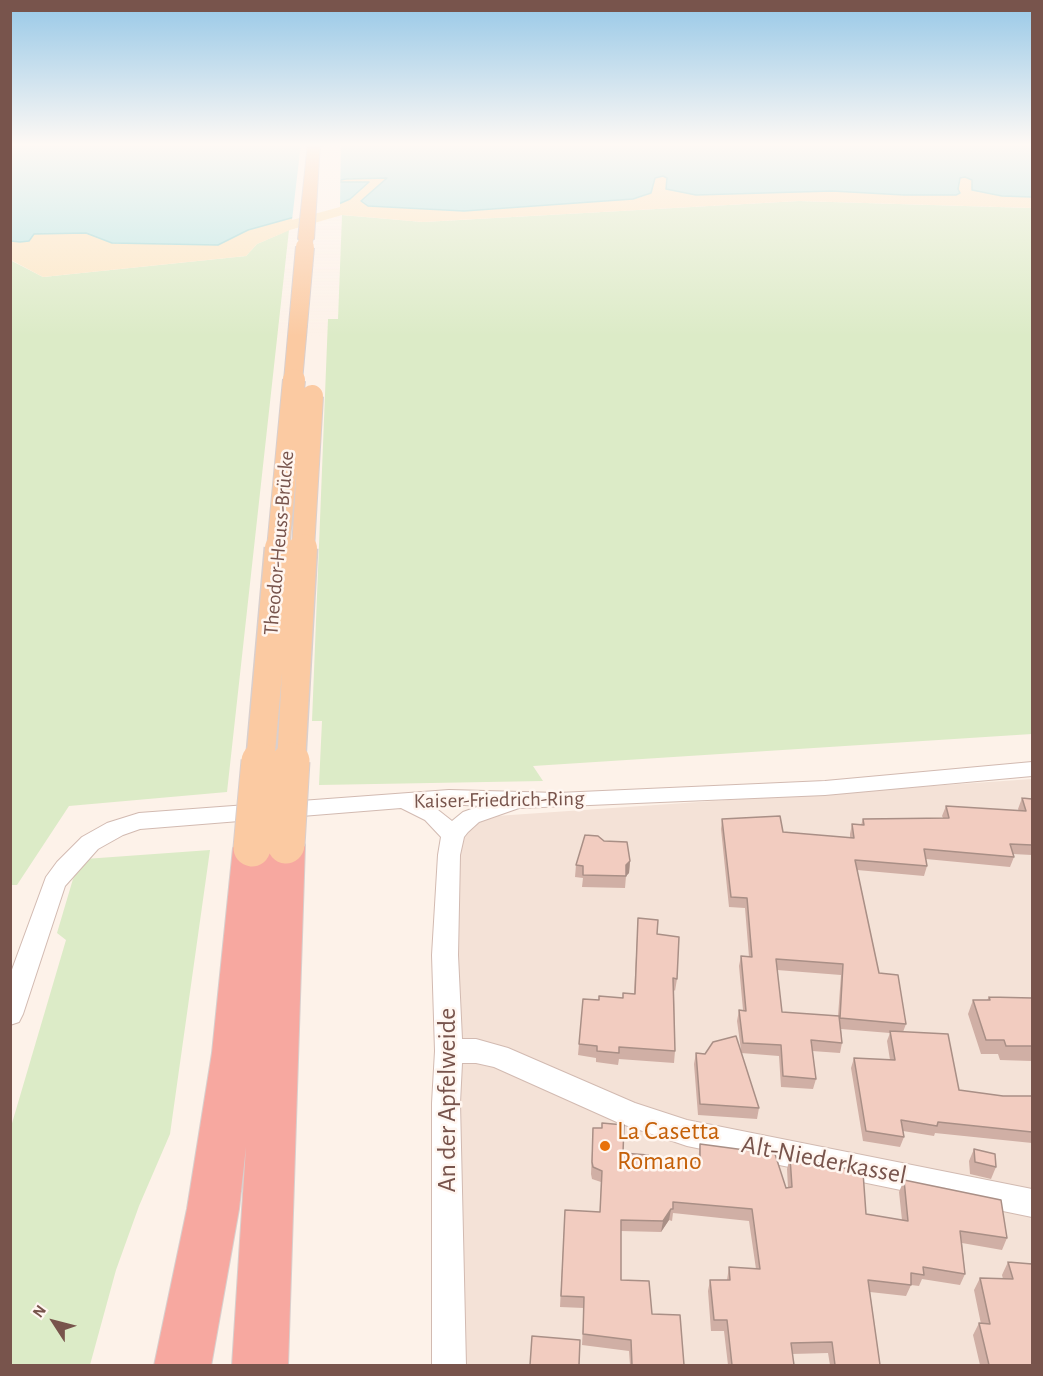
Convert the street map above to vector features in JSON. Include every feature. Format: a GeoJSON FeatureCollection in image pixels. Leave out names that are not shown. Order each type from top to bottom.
{"type":"FeatureCollection","features":[{"type":"Feature","properties":{"kind":"highway"},"geometry":{"type":"LineString","coordinates":[[182,1365],[213,1209],[235,1053],[269,847]]}},
{"type":"Feature","properties":{"kind":"highway"},"geometry":{"type":"LineString","coordinates":[[260,1365],[269,847]]}},
{"type":"Feature","properties":{"kind":"main road"},"geometry":{"type":"LineString","coordinates":[[315,207],[316,236]]}},
{"type":"Feature","properties":{"kind":"main road"},"geometry":{"type":"LineString","coordinates":[[316,236],[319,207]]}},
{"type":"Feature","properties":{"kind":"main road","name":"Theodor-Heuss-Brücke"},"geometry":{"type":"LineString","coordinates":[[269,847],[316,236]]}},
{"type":"Feature","properties":{"kind":"main road","name":"Theodor-Heuss-Brücke"},"geometry":{"type":"LineString","coordinates":[[269,847],[316,236]]}},
{"type":"Feature","properties":{"kind":"street","name":"Kaiser-Friedrich-Ring"},"geometry":{"type":"LineString","coordinates":[[10,1014],[54,883],[78,853],[102,835],[139,821],[449,797],[522,801],[825,788],[1032,770]]}},
{"type":"Feature","properties":{"kind":"street"},"geometry":{"type":"LineString","coordinates":[[404,801],[433,814],[453,836],[471,817],[522,801]]}},
{"type":"Feature","properties":{"kind":"street","name":"An der Apfelweide"},"geometry":{"type":"LineString","coordinates":[[449,1365],[446,1102],[449,1051],[445,955],[449,855],[453,836]]}},
{"type":"Feature","properties":{"kind":"street","name":"Alt-Niederkassel"},"geometry":{"type":"LineString","coordinates":[[449,1051],[476,1051],[498,1056],[629,1114],[687,1133],[1032,1203]]}},
{"type":"Feature","properties":{"kind":"shaded area"},"geometry":{"type":"Polygon","coordinates":[[[1032,779],[1032,1365],[460,1365],[453,819],[1032,779]]]}},
{"type":"Feature","properties":{"kind":"green space"},"geometry":{"type":"Polygon","coordinates":[[[688,207],[1032,208],[1032,734],[533,766],[543,781],[319,785],[322,721],[312,721],[328,319],[338,319],[342,215],[423,222],[688,207]]]}},
{"type":"Feature","properties":{"kind":"green space"},"geometry":{"type":"Polygon","coordinates":[[[289,230],[227,792],[69,806],[17,885],[11,885],[10,260],[43,277],[246,256],[257,244],[289,230]]]}},
{"type":"Feature","properties":{"kind":"green space"},"geometry":{"type":"Polygon","coordinates":[[[210,850],[170,1134],[139,1206],[116,1270],[90,1365],[11,1365],[10,1130],[66,940],[57,933],[73,879],[85,859],[210,850]]]}},
{"type":"Feature","properties":{"kind":"sand"},"geometry":{"type":"Polygon","coordinates":[[[322,207],[391,207],[464,211],[517,207],[688,207],[423,222],[342,215],[290,230],[257,244],[246,256],[43,277],[11,260],[10,241],[29,241],[34,234],[86,233],[112,243],[218,245],[248,230],[283,218],[313,212],[322,207]]]}},
{"type":"Feature","properties":{"kind":"water"},"geometry":{"type":"Polygon","coordinates":[[[11,207],[330,207],[248,230],[218,245],[112,243],[86,233],[34,234],[29,241],[11,241],[11,207]]]}},
{"type":"Feature","properties":{"kind":"water"},"geometry":{"type":"Polygon","coordinates":[[[391,207],[517,207],[464,211],[391,207]]]}},
{"type":"Feature","properties":{"kind":"pier"},"geometry":{"type":"Polygon","coordinates":[[[293,207],[339,207],[292,220],[293,207]]]}},
{"type":"Feature","properties":{"kind":"building"},"geometry":{"type":"Polygon","coordinates":[[[1022,798],[1032,799],[1032,845],[1010,844],[1014,857],[924,849],[927,866],[855,860],[879,973],[898,975],[906,1024],[840,1018],[843,964],[776,959],[782,1012],[839,1016],[842,1043],[811,1040],[816,1079],[783,1076],[781,1045],[743,1043],[739,1010],[746,1011],[741,956],[752,957],[747,898],[731,897],[722,819],[780,816],[783,832],[854,838],[852,824],[864,825],[863,819],[949,818],[946,806],[1026,811],[1022,798]]]}},
{"type":"Feature","properties":{"kind":"building"},"geometry":{"type":"Polygon","coordinates":[[[585,835],[598,836],[604,841],[627,842],[630,861],[626,865],[626,876],[583,875],[583,866],[576,865],[585,835]]]}},
{"type":"Feature","properties":{"kind":"building"},"geometry":{"type":"Polygon","coordinates":[[[638,918],[658,920],[657,934],[679,937],[677,979],[673,978],[675,1051],[619,1047],[619,1053],[597,1051],[597,1046],[579,1044],[583,999],[599,1000],[599,996],[623,998],[623,993],[635,994],[638,918]]]}},
{"type":"Feature","properties":{"kind":"building"},"geometry":{"type":"Polygon","coordinates":[[[989,997],[1032,998],[1032,1046],[1006,1046],[1004,1040],[986,1040],[973,1000],[990,1000],[989,997]]]}},
{"type":"Feature","properties":{"kind":"building"},"geometry":{"type":"Polygon","coordinates":[[[890,1031],[948,1034],[959,1090],[1003,1096],[1032,1096],[1032,1132],[938,1122],[937,1126],[901,1120],[904,1137],[866,1131],[854,1058],[895,1060],[890,1031]]]}},
{"type":"Feature","properties":{"kind":"building"},"geometry":{"type":"Polygon","coordinates":[[[736,1036],[759,1108],[700,1104],[696,1053],[705,1054],[713,1042],[736,1036]]]}},
{"type":"Feature","properties":{"kind":"building"},"geometry":{"type":"Polygon","coordinates":[[[602,1123],[624,1125],[623,1153],[648,1155],[648,1158],[700,1162],[700,1144],[775,1154],[786,1188],[792,1187],[790,1157],[863,1172],[866,1214],[908,1221],[904,1180],[1001,1200],[1007,1238],[960,1231],[965,1274],[923,1267],[924,1275],[911,1273],[911,1285],[868,1280],[880,1365],[835,1365],[832,1342],[791,1343],[794,1365],[732,1365],[727,1320],[714,1320],[710,1280],[730,1280],[729,1267],[760,1269],[752,1209],[673,1202],[673,1209],[663,1221],[621,1220],[621,1280],[649,1281],[652,1314],[680,1315],[684,1365],[632,1365],[631,1340],[583,1334],[584,1297],[561,1296],[565,1210],[600,1212],[602,1171],[593,1167],[592,1162],[593,1128],[602,1128],[602,1123]]]}},
{"type":"Feature","properties":{"kind":"building"},"geometry":{"type":"Polygon","coordinates":[[[974,1149],[995,1154],[996,1167],[975,1162],[974,1149]]]}},
{"type":"Feature","properties":{"kind":"building"},"geometry":{"type":"Polygon","coordinates":[[[1008,1262],[1032,1264],[1032,1365],[989,1365],[979,1323],[990,1324],[980,1278],[1013,1279],[1008,1262]]]}},
{"type":"Feature","properties":{"kind":"building"},"geometry":{"type":"Polygon","coordinates":[[[532,1336],[580,1340],[579,1365],[530,1365],[532,1336]]]}},
{"type":"Feature","properties":{"kind":"place","name":"La Casetta Romano"},"geometry":{"type":"Point","coordinates":[605,1146]}}]}
